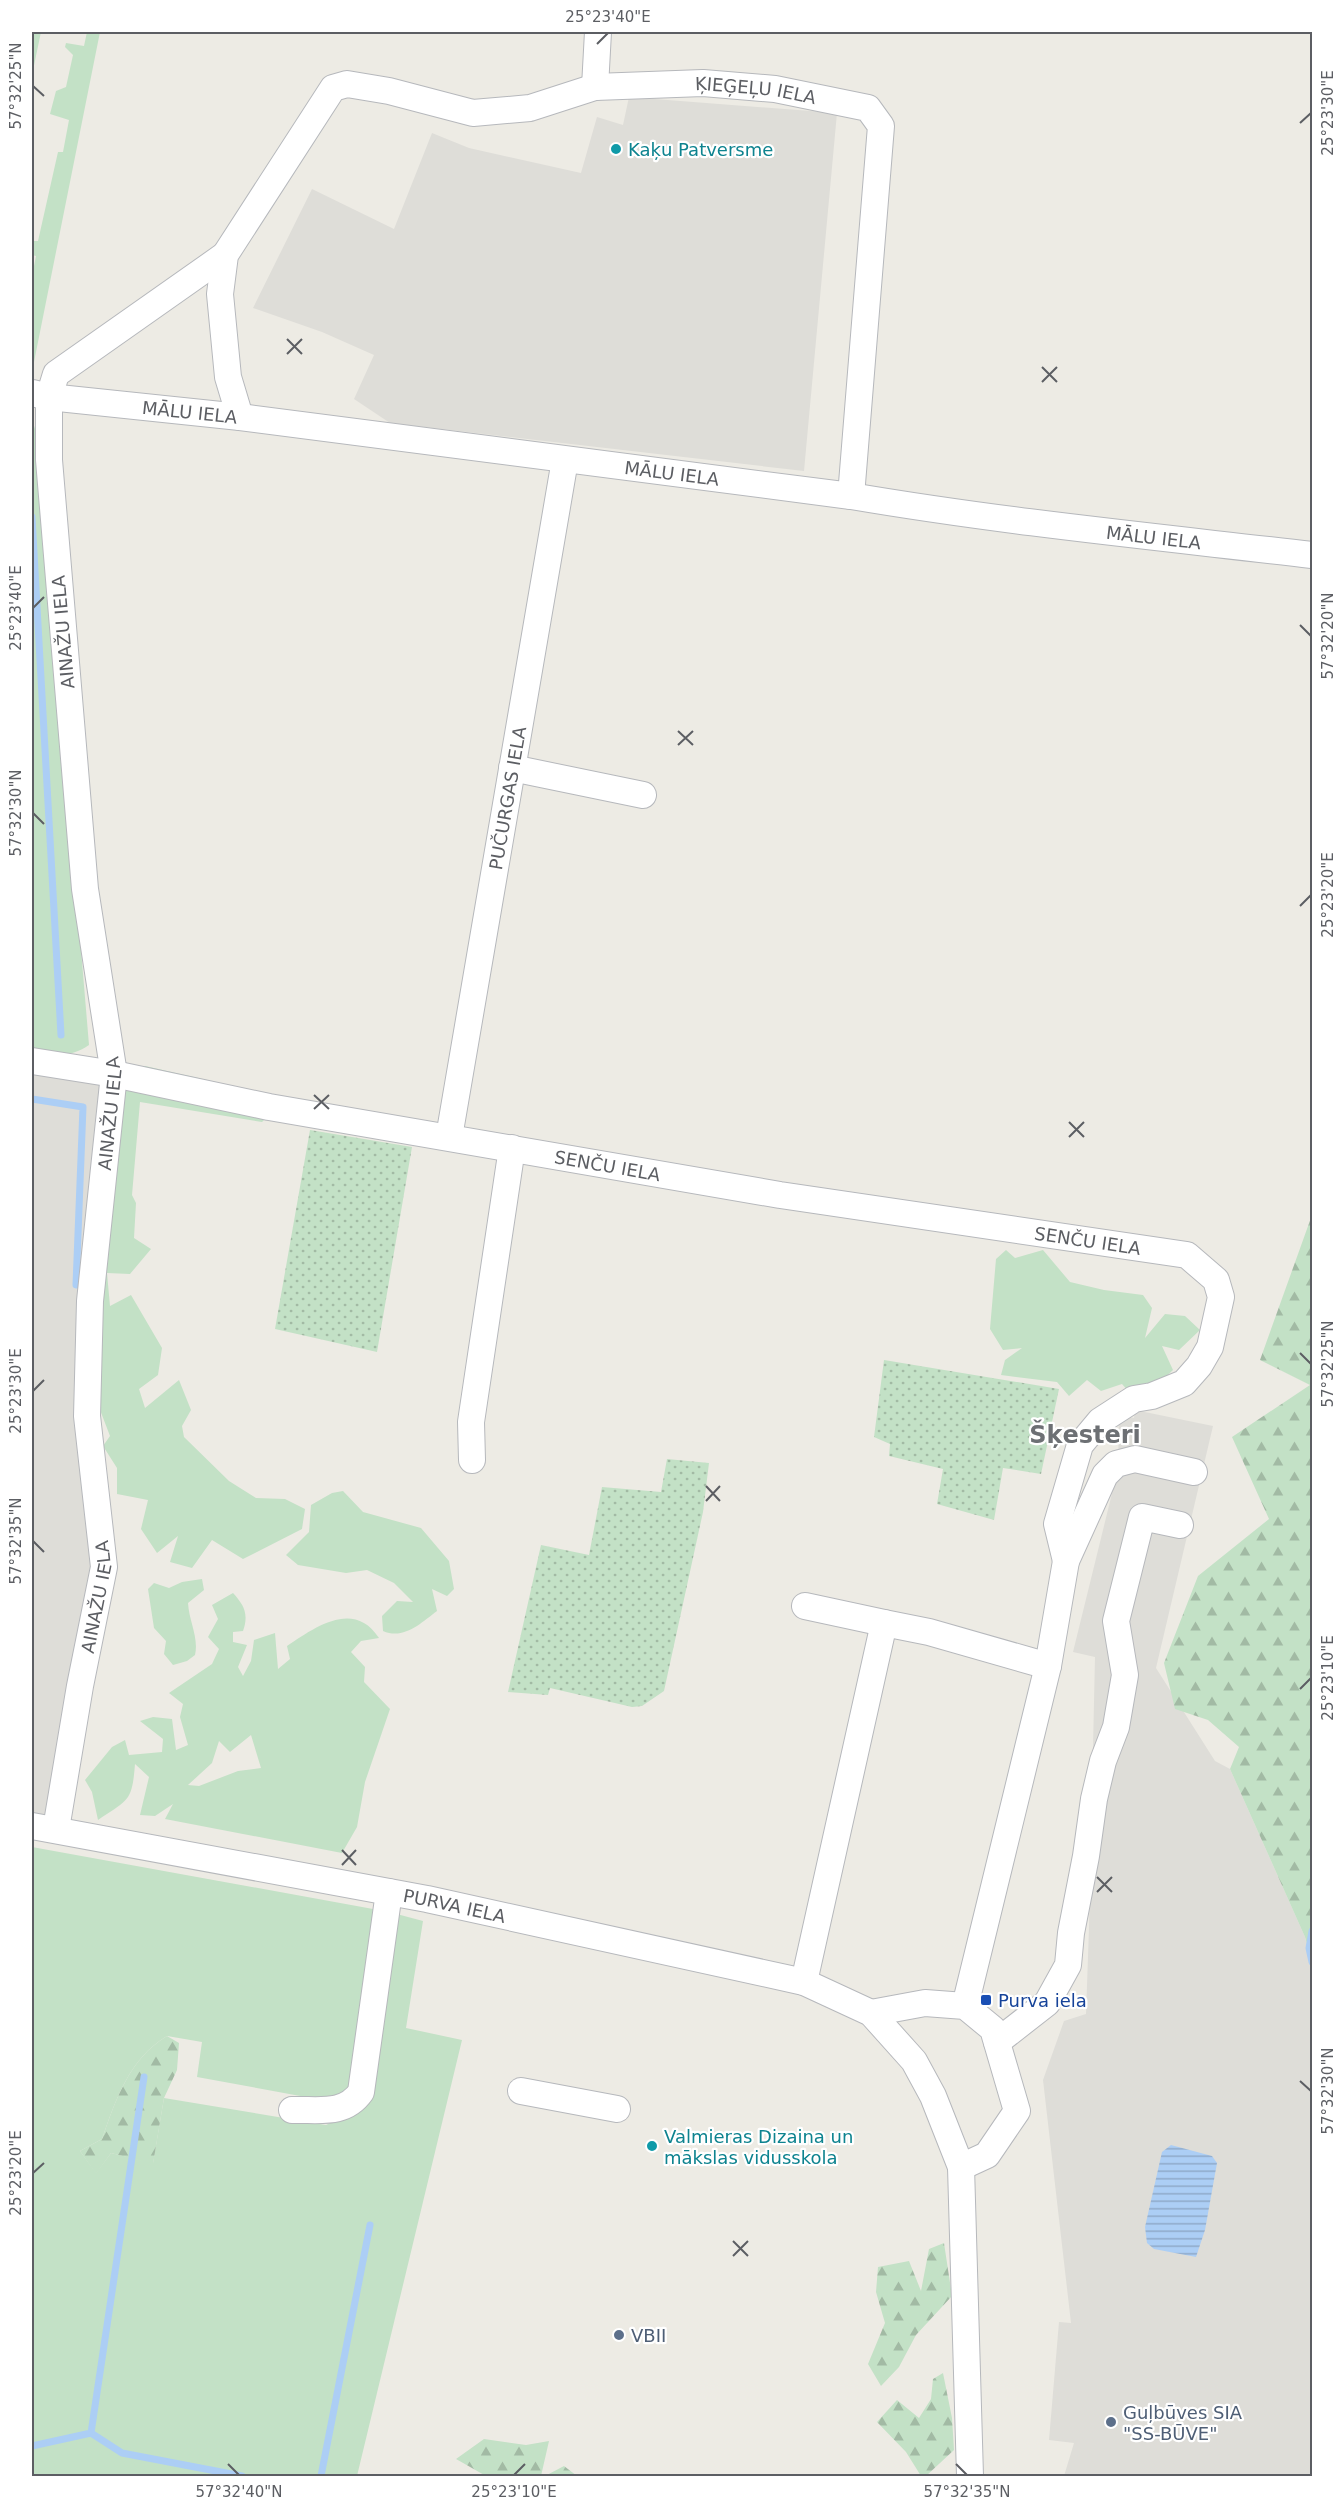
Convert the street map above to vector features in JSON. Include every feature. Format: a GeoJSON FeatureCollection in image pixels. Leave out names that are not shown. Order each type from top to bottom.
{"type":"FeatureCollection","features":[{"type":"Feature","properties":{"kind":"street"},"geometry":{"type":"LineString","coordinates":[[595,87],[598,32]]}},
{"type":"Feature","properties":{"kind":"street","name":"ĶIEĢEĻU IELA"},"geometry":{"type":"LineString","coordinates":[[225,255],[333,88],[347,84],[389,91],[472,113],[531,108],[595,87],[703,83],[775,89],[868,108],[881,126],[851,496]]}},
{"type":"Feature","properties":{"kind":"street"},"geometry":{"type":"LineString","coordinates":[[40,395],[56,374],[225,255]]}},
{"type":"Feature","properties":{"kind":"street"},"geometry":{"type":"LineString","coordinates":[[225,255],[220,294],[228,377],[240,417]]}},
{"type":"Feature","properties":{"kind":"street","name":"MĀLU IELA"},"geometry":{"type":"LineString","coordinates":[[40,395],[240,417],[851,496],[921,508],[1312,555]]}},
{"type":"Feature","properties":{"kind":"street","name":"AINAŽU IELA"},"geometry":{"type":"LineString","coordinates":[[40,395],[49,460],[85,889],[114,1074],[90,1301],[87,1393],[87,1416],[104,1567],[80,1686],[44,1828]]}},
{"type":"Feature","properties":{"kind":"street","name":"PUČURGAS IELA"},"geometry":{"type":"LineString","coordinates":[[449,1137],[566,460]]}},
{"type":"Feature","properties":{"kind":"street"},"geometry":{"type":"LineString","coordinates":[[512,768],[643,795]]}},
{"type":"Feature","properties":{"kind":"street","name":"SENČU IELA"},"geometry":{"type":"LineString","coordinates":[[32,1061],[114,1074],[269,1107],[780,1195],[1187,1255],[1216,1281],[1221,1297],[1210,1347],[1199,1366],[1184,1383],[1152,1396],[1134,1400],[1100,1421],[1080,1445],[1057,1524],[1066,1561]]}},
{"type":"Feature","properties":{"kind":"street"},"geometry":{"type":"LineString","coordinates":[[472,1460],[471,1422],[512,1148]]}},
{"type":"Feature","properties":{"kind":"street"},"geometry":{"type":"LineString","coordinates":[[964,2006],[1048,1666],[1066,1561],[1105,1474],[1116,1464],[1135,1459],[1194,1472]]}},
{"type":"Feature","properties":{"kind":"street"},"geometry":{"type":"LineString","coordinates":[[997,2042],[1047,2003],[1068,1965],[1071,1933],[1094,1799],[1103,1761],[1116,1728],[1125,1675],[1116,1621],[1142,1517],[1180,1525]]}},
{"type":"Feature","properties":{"kind":"street"},"geometry":{"type":"LineString","coordinates":[[806,1606],[929,1632],[1048,1666]]}},
{"type":"Feature","properties":{"kind":"street"},"geometry":{"type":"LineString","coordinates":[[804,1983],[884,1623]]}},
{"type":"Feature","properties":{"kind":"street","name":"PURVA IELA"},"geometry":{"type":"LineString","coordinates":[[44,1828],[389,1892],[804,1983],[871,2013],[914,2061],[933,2097],[961,2167],[970,2476]]}},
{"type":"Feature","properties":{"kind":"street"},"geometry":{"type":"LineString","coordinates":[[292,2110],[342,2109],[354,2101],[361,2092],[389,1892]]}},
{"type":"Feature","properties":{"kind":"street"},"geometry":{"type":"LineString","coordinates":[[871,2013],[925,2004],[964,2006],[993,2029],[1017,2111],[987,2155],[961,2167]]}},
{"type":"Feature","properties":{"kind":"street"},"geometry":{"type":"LineString","coordinates":[[521,2091],[617,2109]]}},
{"type":"Feature","properties":{"kind":"shaded area"},"geometry":{"type":"Polygon","coordinates":[[[629,97],[837,113],[804,471],[390,423],[354,399],[374,355],[322,332],[253,308],[312,189],[394,229],[432,133],[469,148],[581,173],[597,117],[623,125],[629,97]]]}},
{"type":"Feature","properties":{"kind":"shaded area"},"geometry":{"type":"Polygon","coordinates":[[[32,1060],[114,1074],[90,1301],[104,1567],[56,1829],[32,1826],[32,1060]]]}},
{"type":"Feature","properties":{"kind":"shaded area"},"geometry":{"type":"Polygon","coordinates":[[[1135,1410],[1213,1426],[1156,1668],[1215,1761],[1230,1769],[1305,1937],[1312,1963],[1312,2476],[1064,2476],[1074,2443],[1049,2440],[1059,2322],[1071,2323],[1043,2080],[1064,2021],[1086,2014],[1089,1928],[1095,1657],[1073,1652],[1118,1469],[1119,1415],[1134,1418],[1135,1410]]]}},
{"type":"Feature","properties":{"kind":"green space"},"geometry":{"type":"Polygon","coordinates":[[[32,32],[41,32],[32,75],[32,32]]]}},
{"type":"Feature","properties":{"kind":"green space"},"geometry":{"type":"Polygon","coordinates":[[[87,32],[100,32],[32,372],[32,276],[36,256],[32,255],[32,241],[38,241],[58,152],[63,152],[69,120],[50,114],[56,91],[66,87],[73,55],[65,47],[66,43],[84,46],[87,32]]]}},
{"type":"Feature","properties":{"kind":"green space"},"geometry":{"type":"Polygon","coordinates":[[[32,419],[38,439],[89,1045],[68,1054],[32,1050],[32,419]]]}},
{"type":"Feature","properties":{"kind":"green space"},"geometry":{"type":"Polygon","coordinates":[[[145,1066],[207,1080],[221,1107],[271,1113],[262,1122],[140,1102],[132,1195],[136,1203],[134,1238],[151,1249],[130,1274],[107,1273],[110,1306],[131,1295],[162,1348],[158,1375],[139,1389],[145,1408],[179,1380],[191,1410],[182,1426],[184,1437],[229,1481],[256,1498],[285,1499],[305,1509],[302,1529],[243,1559],[212,1540],[192,1568],[170,1562],[178,1536],[157,1553],[141,1529],[148,1500],[117,1494],[117,1468],[103,1446],[110,1436],[97,1402],[106,1103],[145,1066]]]}},
{"type":"Feature","properties":{"kind":"green space"},"geometry":{"type":"Polygon","coordinates":[[[310,1130],[412,1147],[377,1352],[275,1329],[310,1130]]]}},
{"type":"Feature","properties":{"kind":"green space"},"geometry":{"type":"Polygon","coordinates":[[[1312,1215],[1312,1961],[1305,1937],[1230,1769],[1239,1747],[1208,1720],[1175,1709],[1164,1663],[1198,1576],[1269,1519],[1232,1437],[1310,1385],[1260,1360],[1312,1215]]]}},
{"type":"Feature","properties":{"kind":"green space"},"geometry":{"type":"Polygon","coordinates":[[[1006,1250],[1015,1258],[1043,1250],[1070,1282],[1104,1290],[1143,1295],[1152,1308],[1145,1338],[1165,1314],[1185,1316],[1200,1330],[1179,1350],[1162,1346],[1173,1370],[1156,1386],[1130,1393],[1122,1384],[1101,1391],[1087,1380],[1069,1396],[1057,1382],[1001,1375],[1005,1360],[1022,1348],[1003,1350],[990,1329],[996,1259],[1006,1250]]]}},
{"type":"Feature","properties":{"kind":"green space"},"geometry":{"type":"Polygon","coordinates":[[[884,1360],[1059,1389],[1041,1474],[1003,1468],[994,1520],[937,1504],[943,1469],[889,1456],[890,1444],[874,1437],[884,1360]]]}},
{"type":"Feature","properties":{"kind":"green space"},"geometry":{"type":"Polygon","coordinates":[[[667,1459],[709,1463],[703,1512],[664,1691],[642,1706],[632,1707],[550,1688],[548,1695],[508,1692],[541,1545],[589,1555],[602,1487],[661,1492],[667,1459]]]}},
{"type":"Feature","properties":{"kind":"green space"},"geometry":{"type":"Polygon","coordinates":[[[343,1491],[363,1512],[421,1528],[449,1561],[454,1589],[447,1596],[432,1589],[437,1611],[412,1629],[398,1633],[383,1631],[382,1616],[397,1601],[413,1602],[394,1583],[367,1570],[346,1573],[298,1565],[286,1555],[309,1532],[311,1505],[332,1493],[343,1491]]]}},
{"type":"Feature","properties":{"kind":"green space"},"geometry":{"type":"Polygon","coordinates":[[[202,1579],[204,1590],[188,1603],[196,1642],[195,1655],[187,1661],[173,1665],[164,1654],[166,1641],[154,1628],[148,1589],[154,1583],[169,1588],[182,1582],[202,1579]]]}},
{"type":"Feature","properties":{"kind":"green space"},"geometry":{"type":"Polygon","coordinates":[[[233,1593],[243,1606],[245,1625],[243,1631],[233,1632],[233,1642],[247,1645],[238,1667],[243,1676],[251,1661],[254,1640],[275,1633],[278,1669],[290,1659],[287,1646],[310,1631],[334,1620],[346,1618],[358,1620],[369,1626],[379,1638],[361,1641],[351,1652],[365,1667],[364,1682],[390,1709],[365,1782],[357,1827],[342,1853],[165,1819],[173,1804],[155,1816],[140,1815],[149,1777],[135,1764],[132,1786],[127,1798],[98,1820],[92,1792],[85,1780],[112,1747],[125,1740],[129,1755],[162,1752],[163,1739],[140,1721],[153,1717],[172,1719],[176,1750],[188,1745],[180,1717],[183,1704],[169,1693],[212,1664],[219,1649],[208,1637],[218,1619],[212,1605],[233,1593]],[[251,1735],[230,1752],[219,1741],[212,1763],[188,1785],[199,1786],[238,1771],[261,1768],[251,1735]]]}},
{"type":"Feature","properties":{"kind":"green space"},"geometry":{"type":"Polygon","coordinates":[[[32,1847],[373,1909],[356,2077],[344,2093],[322,2100],[197,2077],[202,2042],[167,2036],[154,2045],[133,2068],[125,2081],[102,2139],[80,2151],[96,2173],[111,2153],[153,2163],[164,2098],[326,2125],[347,2115],[365,2096],[374,2071],[393,1913],[423,1921],[406,2028],[462,2040],[357,2476],[32,2476],[32,1847]]]}},
{"type":"Feature","properties":{"kind":"green space"},"geometry":{"type":"Polygon","coordinates":[[[167,2036],[179,2043],[177,2070],[164,2098],[153,2164],[111,2153],[96,2174],[80,2151],[102,2139],[119,2095],[133,2068],[154,2045],[167,2036]]]}},
{"type":"Feature","properties":{"kind":"green space"},"geometry":{"type":"Polygon","coordinates":[[[944,2243],[952,2296],[916,2335],[899,2367],[881,2386],[868,2364],[885,2323],[876,2292],[878,2267],[909,2261],[921,2291],[929,2249],[944,2243]]]}},
{"type":"Feature","properties":{"kind":"green space"},"geometry":{"type":"Polygon","coordinates":[[[943,2373],[952,2418],[954,2450],[926,2476],[921,2476],[906,2452],[877,2422],[897,2400],[919,2418],[931,2399],[933,2379],[943,2373]]]}},
{"type":"Feature","properties":{"kind":"green space"},"geometry":{"type":"Polygon","coordinates":[[[484,2439],[526,2445],[549,2441],[541,2476],[486,2476],[456,2459],[484,2439]]]}},
{"type":"Feature","properties":{"kind":"green space"},"geometry":{"type":"Polygon","coordinates":[[[564,2466],[577,2476],[545,2476],[564,2466]]]}},
{"type":"Feature","properties":{"kind":"water"},"geometry":{"type":"Polygon","coordinates":[[[1171,2145],[1212,2156],[1217,2163],[1205,2230],[1196,2257],[1154,2249],[1147,2243],[1145,2227],[1162,2152],[1171,2145]]]}},
{"type":"Feature","properties":{"kind":"waterway"},"geometry":{"type":"LineString","coordinates":[[32,517],[61,1035]]}},
{"type":"Feature","properties":{"kind":"waterway"},"geometry":{"type":"LineString","coordinates":[[32,1099],[83,1107],[76,1285]]}},
{"type":"Feature","properties":{"kind":"waterway"},"geometry":{"type":"LineString","coordinates":[[1312,1931],[1309,1948],[1312,1962]]}},
{"type":"Feature","properties":{"kind":"waterway"},"geometry":{"type":"LineString","coordinates":[[91,2433],[144,2077]]}},
{"type":"Feature","properties":{"kind":"waterway"},"geometry":{"type":"LineString","coordinates":[[321,2476],[370,2225]]}},
{"type":"Feature","properties":{"kind":"waterway"},"geometry":{"type":"LineString","coordinates":[[32,2446],[91,2433],[122,2453],[242,2476]]}},
{"type":"Feature","properties":{"kind":"place","name":"Kaķu Patversme"},"geometry":{"type":"Point","coordinates":[616,149]}},
{"type":"Feature","properties":{"kind":"place","name":"Purva iela"},"geometry":{"type":"Point","coordinates":[986,2000]}},
{"type":"Feature","properties":{"kind":"place","name":"Valmieras Dizaina un mākslas vidusskola"},"geometry":{"type":"Point","coordinates":[652,2146]}},
{"type":"Feature","properties":{"kind":"place","name":"VBII"},"geometry":{"type":"Point","coordinates":[619,2335]}},
{"type":"Feature","properties":{"kind":"place","name":"Guļbūves SIA \"SS-BŪVE\""},"geometry":{"type":"Point","coordinates":[1111,2422]}},
{"type":"Feature","properties":{"kind":"district","name":"Šķesteri"},"geometry":{"type":"Point","coordinates":[1085,1435]}}]}
